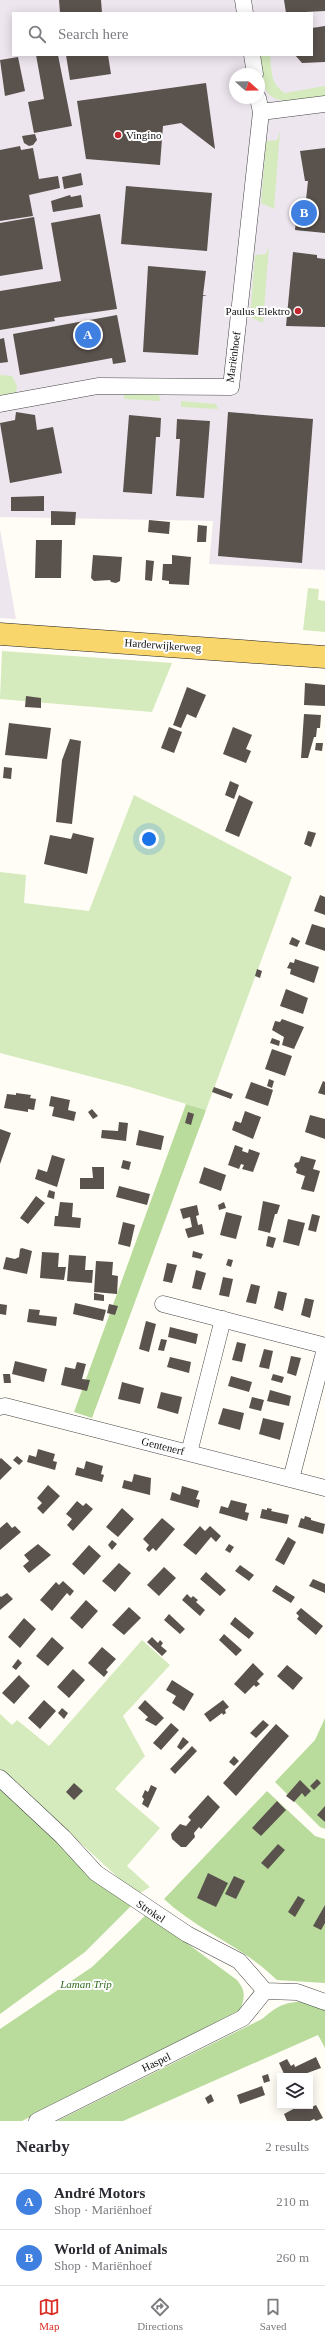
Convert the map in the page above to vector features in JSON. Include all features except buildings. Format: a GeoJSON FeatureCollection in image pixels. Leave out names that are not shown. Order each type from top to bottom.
{"type":"FeatureCollection","features":[{"type":"Feature","properties":{"kind":"main road","name":"Harderwijkerweg"},"geometry":{"type":"LineString","coordinates":[[0,623],[325,646]]}},
{"type":"Feature","properties":{"kind":"main road","name":"Harderwijkerweg"},"geometry":{"type":"LineString","coordinates":[[0,634],[325,657]]}},
{"type":"Feature","properties":{"kind":"street"},"geometry":{"type":"LineString","coordinates":[[243,0],[245,12]]}},
{"type":"Feature","properties":{"kind":"street"},"geometry":{"type":"LineString","coordinates":[[252,56],[254,68]]}},
{"type":"Feature","properties":{"kind":"street"},"geometry":{"type":"LineString","coordinates":[[259,105],[325,104]]}},
{"type":"Feature","properties":{"kind":"street","name":"Mariënhoef"},"geometry":{"type":"LineString","coordinates":[[0,404],[98,386],[231,387],[259,105]]}},
{"type":"Feature","properties":{"kind":"street"},"geometry":{"type":"LineString","coordinates":[[163,1304],[322,1345],[325,1349],[290,1479]]}},
{"type":"Feature","properties":{"kind":"street"},"geometry":{"type":"LineString","coordinates":[[189,1453],[223,1319]]}},
{"type":"Feature","properties":{"kind":"street","name":"Gentenerf"},"geometry":{"type":"LineString","coordinates":[[0,1407],[5,1406],[325,1488]]}},
{"type":"Feature","properties":{"kind":"street","name":"Strokel"},"geometry":{"type":"LineString","coordinates":[[0,1778],[62,1837],[96,1873],[187,1934],[239,1961],[265,1991]]}},
{"type":"Feature","properties":{"kind":"street"},"geometry":{"type":"LineString","coordinates":[[265,1991],[297,1992],[325,2002]]}},
{"type":"Feature","properties":{"kind":"street","name":"Haspel"},"geometry":{"type":"LineString","coordinates":[[37,2121],[243,2018],[265,1991]]}},
{"type":"Feature","properties":{"kind":"shaded area"},"geometry":{"type":"Polygon","coordinates":[[[0,0],[325,0],[325,570],[209,564],[213,521],[0,517],[0,0]]]}},
{"type":"Feature","properties":{"kind":"shaded area"},"geometry":{"type":"Polygon","coordinates":[[[0,529],[16,619],[0,618],[0,529]]]}},
{"type":"Feature","properties":{"kind":"green space"},"geometry":{"type":"Polygon","coordinates":[[[258,56],[270,56],[274,81],[285,93],[325,86],[325,97],[300,101],[282,101],[274,98],[268,93],[265,88],[265,68],[260,68],[258,56]]]}},
{"type":"Feature","properties":{"kind":"green space"},"geometry":{"type":"Polygon","coordinates":[[[280,131],[274,209],[261,203],[266,141],[277,140],[280,131]]]}},
{"type":"Feature","properties":{"kind":"green space"},"geometry":{"type":"Polygon","coordinates":[[[269,245],[263,323],[250,317],[255,255],[266,254],[269,245]]]}},
{"type":"Feature","properties":{"kind":"green space"},"geometry":{"type":"Polygon","coordinates":[[[0,375],[12,376],[17,386],[16,393],[0,395],[0,375]]]}},
{"type":"Feature","properties":{"kind":"green space"},"geometry":{"type":"Polygon","coordinates":[[[124,392],[159,395],[160,401],[124,399],[124,392]]]}},
{"type":"Feature","properties":{"kind":"green space"},"geometry":{"type":"Polygon","coordinates":[[[181,401],[216,404],[218,409],[181,407],[181,401]]]}},
{"type":"Feature","properties":{"kind":"green space"},"geometry":{"type":"Polygon","coordinates":[[[308,588],[319,589],[318,600],[325,601],[325,632],[303,630],[308,588]]]}},
{"type":"Feature","properties":{"kind":"green space"},"geometry":{"type":"Polygon","coordinates":[[[2,651],[172,663],[152,712],[0,699],[2,651]]]}},
{"type":"Feature","properties":{"kind":"green space"},"geometry":{"type":"Polygon","coordinates":[[[134,795],[292,877],[206,1110],[127,1086],[0,1053],[0,872],[26,875],[24,903],[89,911],[134,795]]]}},
{"type":"Feature","properties":{"kind":"green space"},"geometry":{"type":"Polygon","coordinates":[[[186,1104],[206,1110],[92,1418],[74,1412],[186,1104]]]}},
{"type":"Feature","properties":{"kind":"green space"},"geometry":{"type":"Polygon","coordinates":[[[142,1640],[170,1665],[123,1716],[145,1756],[115,1789],[160,1828],[127,1866],[150,1887],[137,1895],[0,1769],[0,1714],[12,1725],[17,1720],[49,1746],[142,1640]]]}},
{"type":"Feature","properties":{"kind":"green space"},"geometry":{"type":"Polygon","coordinates":[[[325,1718],[325,1829],[320,1827],[275,1782],[315,1740],[325,1718]]]}},
{"type":"Feature","properties":{"kind":"green space"},"geometry":{"type":"Polygon","coordinates":[[[0,1785],[134,1903],[85,1952],[0,2014],[0,1785]]]}},
{"type":"Feature","properties":{"kind":"green space"},"geometry":{"type":"Polygon","coordinates":[[[267,1791],[315,1836],[325,1839],[325,1983],[277,1980],[264,1968],[236,1948],[191,1921],[164,1899],[267,1791]]]}},
{"type":"Feature","properties":{"kind":"green space","name":"Laman Trip"},"geometry":{"type":"Polygon","coordinates":[[[147,1914],[237,1980],[244,1994],[240,2010],[22,2121],[0,2121],[0,2029],[92,1967],[147,1914]]]}},
{"type":"Feature","properties":{"kind":"green space"},"geometry":{"type":"Polygon","coordinates":[[[312,2001],[325,2008],[325,2048],[318,2035],[123,2121],[57,2121],[262,2019],[284,2004],[312,2001]]]}},
{"type":"Feature","properties":{"kind":"place","name":"Vingino"},"geometry":{"type":"Point","coordinates":[118,135]}},
{"type":"Feature","properties":{"kind":"place","name":"World of Animals"},"geometry":{"type":"Point","coordinates":[304,213]}},
{"type":"Feature","properties":{"kind":"place","name":"Paulus Elektro"},"geometry":{"type":"Point","coordinates":[298,311]}},
{"type":"Feature","properties":{"kind":"place","name":"André Motors"},"geometry":{"type":"Point","coordinates":[88,335]}}]}
